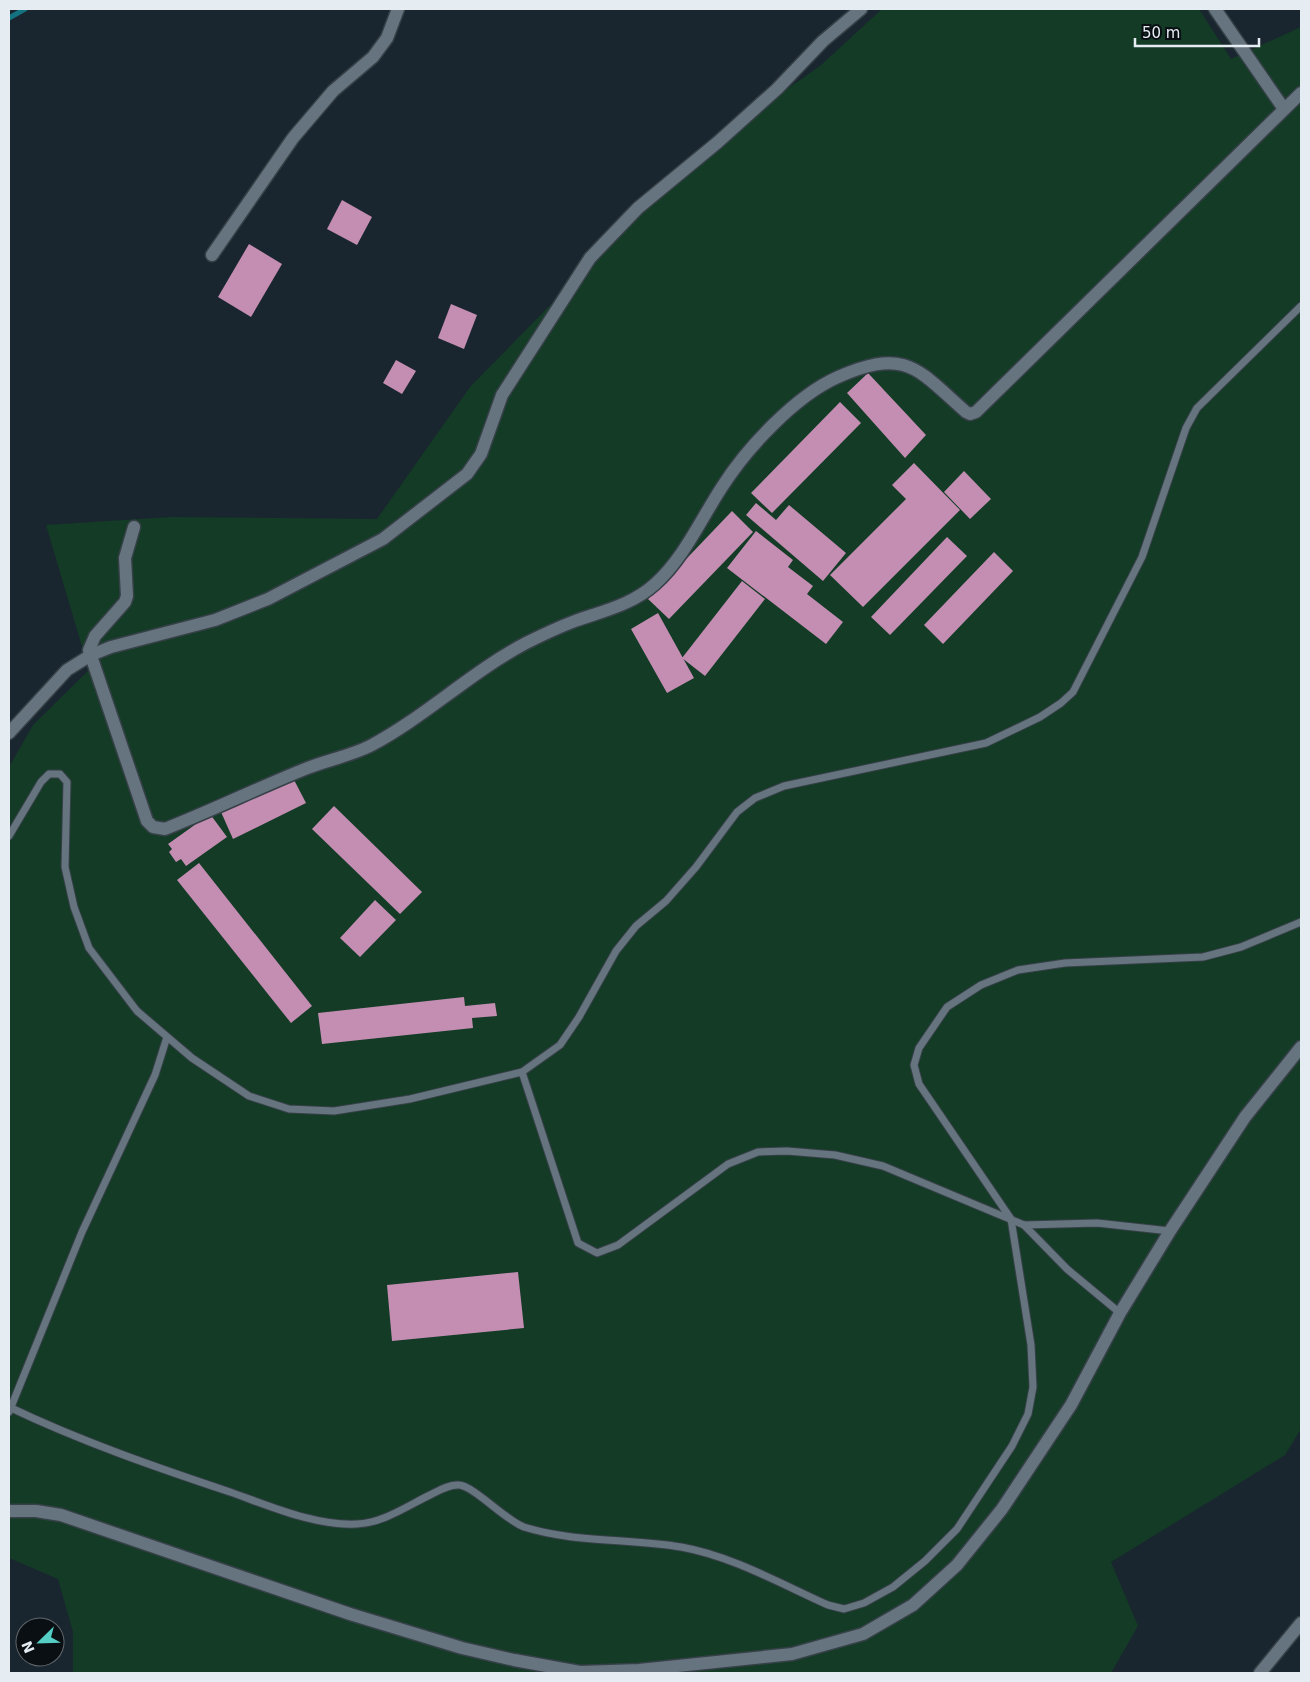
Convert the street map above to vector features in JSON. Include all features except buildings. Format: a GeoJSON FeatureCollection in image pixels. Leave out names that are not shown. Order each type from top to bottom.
{"type":"FeatureCollection","features":[{"type":"Feature","properties":{"kind":"street"},"geometry":{"type":"LineString","coordinates":[[212,255],[292,138],[334,91],[373,56],[387,38],[398,9]]}},
{"type":"Feature","properties":{"kind":"street"},"geometry":{"type":"LineString","coordinates":[[9,733],[67,670],[91,655],[216,620],[268,599],[383,539],[467,474],[481,454],[502,395],[590,258],[638,208],[718,142],[777,88],[823,41],[861,9]]}},
{"type":"Feature","properties":{"kind":"street"},"geometry":{"type":"LineString","coordinates":[[1215,9],[1284,109]]}},
{"type":"Feature","properties":{"kind":"street"},"geometry":{"type":"LineString","coordinates":[[134,527],[125,558],[127,596],[125,602],[90,643],[91,655],[147,821],[153,828],[165,829],[308,768],[347,756],[370,746],[494,660],[574,621],[631,601],[655,584],[675,561],[736,466],[755,443],[814,391],[837,377],[864,368],[892,362],[902,363],[917,369],[966,412],[970,414],[976,412],[1301,93]]}},
{"type":"Feature","properties":{"kind":"street"},"geometry":{"type":"LineString","coordinates":[[9,1511],[36,1511],[85,1522],[350,1614],[462,1648],[580,1672],[710,1669],[792,1654],[862,1634],[913,1605],[957,1565],[1002,1509],[1071,1405],[1120,1313],[1170,1231],[1245,1118],[1301,1047]]}},
{"type":"Feature","properties":{"kind":"street"},"geometry":{"type":"LineString","coordinates":[[1260,1673],[1301,1623]]}},
{"type":"Feature","properties":{"kind":"lane"},"geometry":{"type":"LineString","coordinates":[[9,836],[41,782],[49,774],[60,774],[67,782],[65,868],[74,907],[89,948],[137,1011],[192,1058],[249,1096],[289,1109],[334,1111],[410,1099],[522,1072],[560,1045],[579,1017],[616,952],[636,926],[672,894],[696,867],[738,812],[754,798],[784,786],[986,743],[1040,717],[1061,703],[1073,692],[1142,557],[1186,428],[1197,408],[1301,306]]}},
{"type":"Feature","properties":{"kind":"lane"},"geometry":{"type":"LineString","coordinates":[[167,1037],[155,1075],[82,1232],[9,1410],[131,1458],[294,1514],[328,1523],[358,1524],[382,1519],[442,1489],[456,1485],[467,1486],[487,1504],[522,1526],[554,1534],[682,1547],[734,1563],[828,1605],[844,1608],[864,1603],[893,1586],[925,1561],[957,1529],[1012,1446],[1028,1414],[1033,1388],[1031,1345],[1011,1220],[919,1084],[914,1066],[919,1048],[947,1008],[981,985],[1018,970],[1065,963],[1202,957],[1241,947],[1301,922]]}},
{"type":"Feature","properties":{"kind":"lane"},"geometry":{"type":"LineString","coordinates":[[522,1072],[578,1243],[597,1253],[618,1245],[728,1164],[758,1152],[787,1151],[835,1155],[883,1166],[1024,1225],[1097,1223],[1170,1231]]}},
{"type":"Feature","properties":{"kind":"lane"},"geometry":{"type":"LineString","coordinates":[[1024,1225],[1067,1269],[1120,1313]]}},
{"type":"Feature","properties":{"kind":"green space"},"geometry":{"type":"Polygon","coordinates":[[[882,9],[1199,9],[1231,59],[1301,27],[1301,1429],[1285,1455],[1111,1562],[1138,1626],[1111,1673],[73,1673],[73,1632],[58,1579],[9,1558],[9,767],[33,725],[89,670],[46,525],[171,517],[377,519],[470,387],[707,145],[820,66],[882,9]]]}},
{"type":"Feature","properties":{"kind":"waterway"},"geometry":{"type":"LineString","coordinates":[[9,18],[25,9]]}}]}
